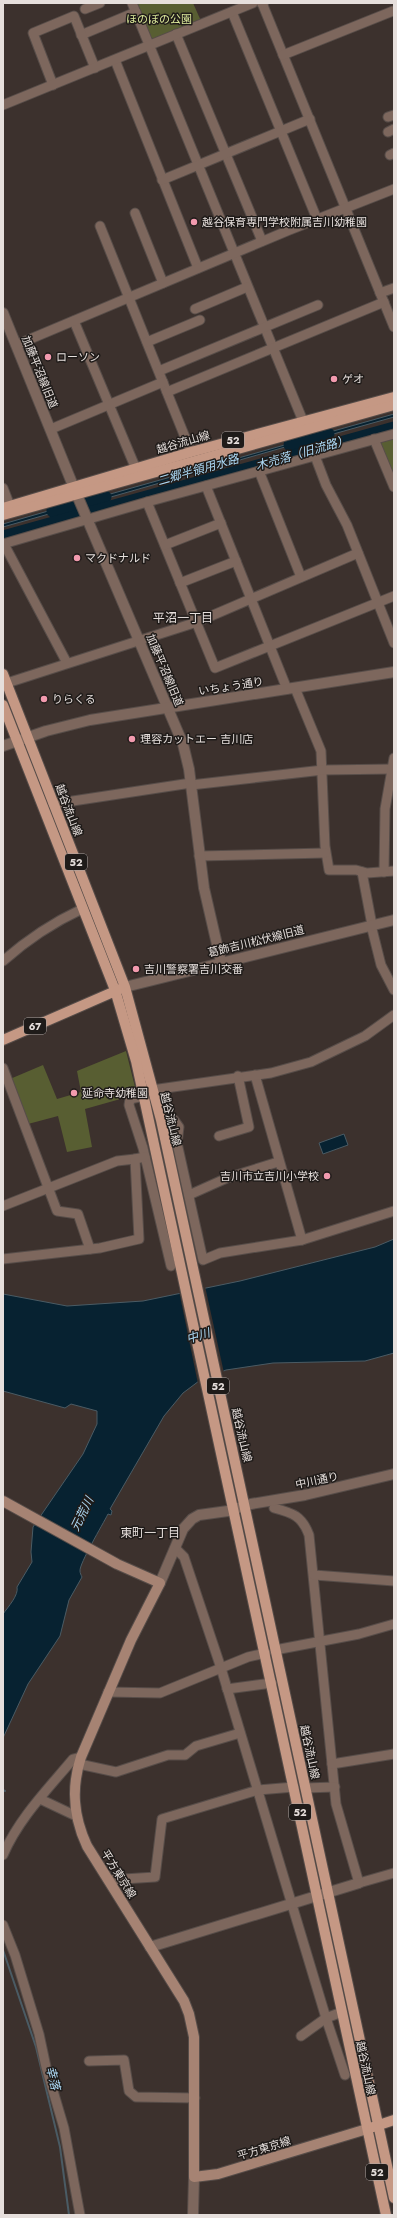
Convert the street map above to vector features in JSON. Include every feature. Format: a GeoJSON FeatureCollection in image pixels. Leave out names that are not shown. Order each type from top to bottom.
{"type":"FeatureCollection","features":[{"type":"Feature","properties":{"kind":"main road","name":"越谷流山線"},"geometry":{"type":"LineString","coordinates":[[7,507],[76,494],[136,469],[191,452],[394,396]]}},
{"type":"Feature","properties":{"kind":"main road","name":"越谷流山線"},"geometry":{"type":"LineString","coordinates":[[3,515],[394,405]]}},
{"type":"Feature","properties":{"kind":"main road","name":"越谷流山線"},"geometry":{"type":"LineString","coordinates":[[5,678],[53,804],[120,989],[136,1061],[148,1093],[161,1120],[231,1496],[305,1788],[394,2198]]}},
{"type":"Feature","properties":{"kind":"main road","name":"越谷流山線"},"geometry":{"type":"LineString","coordinates":[[3,705],[82,909],[120,989]]}},
{"type":"Feature","properties":{"kind":"main road","name":"67"},"geometry":{"type":"LineString","coordinates":[[3,1040],[120,989]]}},
{"type":"Feature","properties":{"kind":"main road","name":"越谷流山線"},"geometry":{"type":"LineString","coordinates":[[148,1093],[190,1279],[245,1506],[270,1652],[272,1683],[386,2215]]}},
{"type":"Feature","properties":{"kind":"main road"},"geometry":{"type":"LineString","coordinates":[[3,1502],[117,1564],[160,1583]]}},
{"type":"Feature","properties":{"kind":"main road","name":"平方東京線"},"geometry":{"type":"LineString","coordinates":[[160,1583],[142,1615],[108,1692],[80,1761],[74,1787],[76,1816],[87,1846],[184,2002],[189,2014],[194,2037],[194,2178],[218,2174],[367,2129]]}},
{"type":"Feature","properties":{"kind":"main road"},"geometry":{"type":"LineString","coordinates":[[367,2129],[394,2120]]}},
{"type":"Feature","properties":{"kind":"street"},"geometry":{"type":"LineString","coordinates":[[85,9],[100,3]]}},
{"type":"Feature","properties":{"kind":"street"},"geometry":{"type":"LineString","coordinates":[[132,3],[233,254],[303,421]]}},
{"type":"Feature","properties":{"kind":"street"},"geometry":{"type":"LineString","coordinates":[[3,105],[252,3]]}},
{"type":"Feature","properties":{"kind":"street"},"geometry":{"type":"LineString","coordinates":[[262,3],[394,327]]}},
{"type":"Feature","properties":{"kind":"street"},"geometry":{"type":"LineString","coordinates":[[283,55],[392,9]]}},
{"type":"Feature","properties":{"kind":"street"},"geometry":{"type":"LineString","coordinates":[[81,34],[136,12]]}},
{"type":"Feature","properties":{"kind":"street"},"geometry":{"type":"LineString","coordinates":[[232,12],[317,219]]}},
{"type":"Feature","properties":{"kind":"street"},"geometry":{"type":"LineString","coordinates":[[53,85],[33,33],[74,16],[95,68]]}},
{"type":"Feature","properties":{"kind":"street"},"geometry":{"type":"LineString","coordinates":[[176,34],[262,242]]}},
{"type":"Feature","properties":{"kind":"street"},"geometry":{"type":"LineString","coordinates":[[115,60],[198,268]]}},
{"type":"Feature","properties":{"kind":"street"},"geometry":{"type":"LineString","coordinates":[[162,180],[310,119]]}},
{"type":"Feature","properties":{"kind":"street"},"geometry":{"type":"LineString","coordinates":[[16,345],[198,268],[394,189]]}},
{"type":"Feature","properties":{"kind":"street"},"geometry":{"type":"LineString","coordinates":[[135,213],[163,283]]}},
{"type":"Feature","properties":{"kind":"street"},"geometry":{"type":"LineString","coordinates":[[100,226],[191,452]]}},
{"type":"Feature","properties":{"kind":"street"},"geometry":{"type":"LineString","coordinates":[[195,309],[247,287]]}},
{"type":"Feature","properties":{"kind":"street"},"geometry":{"type":"LineString","coordinates":[[167,392],[273,347],[382,298],[394,288]]}},
{"type":"Feature","properties":{"kind":"street"},"geometry":{"type":"LineString","coordinates":[[159,371],[318,305]]}},
{"type":"Feature","properties":{"kind":"street","name":"加藤平沼線旧道"},"geometry":{"type":"LineString","coordinates":[[3,313],[76,494],[168,708],[184,749],[191,784],[199,856],[221,962]]}},
{"type":"Feature","properties":{"kind":"street"},"geometry":{"type":"LineString","coordinates":[[147,342],[200,320]]}},
{"type":"Feature","properties":{"kind":"street"},"geometry":{"type":"LineString","coordinates":[[74,321],[136,469]]}},
{"type":"Feature","properties":{"kind":"street"},"geometry":{"type":"LineString","coordinates":[[51,429],[163,382]]}},
{"type":"Feature","properties":{"kind":"street"},"geometry":{"type":"LineString","coordinates":[[67,663],[3,544],[394,434]]}},
{"type":"Feature","properties":{"kind":"street"},"geometry":{"type":"LineString","coordinates":[[374,439],[394,487]]}},
{"type":"Feature","properties":{"kind":"street"},"geometry":{"type":"LineString","coordinates":[[315,456],[326,484],[347,525],[394,643]]}},
{"type":"Feature","properties":{"kind":"street"},"geometry":{"type":"LineString","coordinates":[[259,471],[301,577]]}},
{"type":"Feature","properties":{"kind":"street"},"geometry":{"type":"LineString","coordinates":[[206,486],[271,646],[321,751],[326,853],[329,870],[356,870],[362,872],[394,871]]}},
{"type":"Feature","properties":{"kind":"street"},"geometry":{"type":"LineString","coordinates":[[3,488],[7,507]]}},
{"type":"Feature","properties":{"kind":"street"},"geometry":{"type":"LineString","coordinates":[[148,502],[180,584],[216,668],[394,596]]}},
{"type":"Feature","properties":{"kind":"street"},"geometry":{"type":"LineString","coordinates":[[165,545],[220,522]]}},
{"type":"Feature","properties":{"kind":"street"},"geometry":{"type":"LineString","coordinates":[[5,678],[67,663],[197,622],[358,553]]}},
{"type":"Feature","properties":{"kind":"street"},"geometry":{"type":"LineString","coordinates":[[180,584],[236,561]]}},
{"type":"Feature","properties":{"kind":"street","name":"いちょう通り"},"geometry":{"type":"LineString","coordinates":[[3,746],[28,737],[90,720],[394,672]]}},
{"type":"Feature","properties":{"kind":"street"},"geometry":{"type":"LineString","coordinates":[[384,872],[385,809],[394,758]]}},
{"type":"Feature","properties":{"kind":"street"},"geometry":{"type":"LineString","coordinates":[[53,804],[191,784],[323,770],[393,769]]}},
{"type":"Feature","properties":{"kind":"street"},"geometry":{"type":"LineString","coordinates":[[199,856],[326,853]]}},
{"type":"Feature","properties":{"kind":"street"},"geometry":{"type":"LineString","coordinates":[[362,872],[371,925],[381,965],[394,990]]}},
{"type":"Feature","properties":{"kind":"street"},"geometry":{"type":"LineString","coordinates":[[4,959],[38,932],[55,921],[82,909]]}},
{"type":"Feature","properties":{"kind":"street","name":"葛飾吉川松伏線旧道"},"geometry":{"type":"LineString","coordinates":[[120,989],[221,962],[394,920]]}},
{"type":"Feature","properties":{"kind":"street"},"geometry":{"type":"LineString","coordinates":[[171,1266],[145,1157],[129,1102],[132,1098],[148,1093],[238,1076],[255,1075],[298,1066],[329,1055],[393,1019]]}},
{"type":"Feature","properties":{"kind":"street"},"geometry":{"type":"LineString","coordinates":[[3,1068],[50,1188],[57,1211],[78,1214],[90,1249]]}},
{"type":"Feature","properties":{"kind":"street"},"geometry":{"type":"LineString","coordinates":[[255,1075],[278,1162],[302,1240]]}},
{"type":"Feature","properties":{"kind":"street"},"geometry":{"type":"LineString","coordinates":[[219,1136],[249,1127],[238,1076]]}},
{"type":"Feature","properties":{"kind":"street"},"geometry":{"type":"LineString","coordinates":[[161,1120],[174,1120],[179,1127],[177,1143],[203,1260],[220,1253],[302,1240],[394,1210]]}},
{"type":"Feature","properties":{"kind":"street"},"geometry":{"type":"LineString","coordinates":[[3,1206],[117,1161],[145,1157]]}},
{"type":"Feature","properties":{"kind":"street"},"geometry":{"type":"LineString","coordinates":[[3,1259],[90,1249],[139,1239],[135,1159]]}},
{"type":"Feature","properties":{"kind":"street"},"geometry":{"type":"LineString","coordinates":[[189,1195],[227,1178],[278,1162]]}},
{"type":"Feature","properties":{"kind":"street","name":"中川通り"},"geometry":{"type":"LineString","coordinates":[[160,1583],[176,1549],[183,1528],[192,1519],[202,1514],[305,1495],[394,1474]]}},
{"type":"Feature","properties":{"kind":"street"},"geometry":{"type":"LineString","coordinates":[[274,1508],[295,1516],[304,1522],[309,1535],[336,1804],[360,1883]]}},
{"type":"Feature","properties":{"kind":"street"},"geometry":{"type":"LineString","coordinates":[[176,1549],[184,1557],[221,1668],[326,2018],[345,2075]]}},
{"type":"Feature","properties":{"kind":"street"},"geometry":{"type":"LineString","coordinates":[[314,1575],[394,1581]]}},
{"type":"Feature","properties":{"kind":"street"},"geometry":{"type":"LineString","coordinates":[[108,1692],[160,1693],[248,1657],[320,1640],[358,1634],[394,1624]]}},
{"type":"Feature","properties":{"kind":"street"},"geometry":{"type":"LineString","coordinates":[[228,1690],[272,1683]]}},
{"type":"Feature","properties":{"kind":"street"},"geometry":{"type":"LineString","coordinates":[[3,1854],[18,1826],[73,1759],[116,1772],[168,1755],[185,1755],[196,1746],[240,1733]]}},
{"type":"Feature","properties":{"kind":"street"},"geometry":{"type":"LineString","coordinates":[[332,1764],[394,1754]]}},
{"type":"Feature","properties":{"kind":"street"},"geometry":{"type":"LineString","coordinates":[[108,1880],[155,1877],[162,1819],[258,1790],[294,1787]]}},
{"type":"Feature","properties":{"kind":"street"},"geometry":{"type":"LineString","coordinates":[[305,1788],[335,1787]]}},
{"type":"Feature","properties":{"kind":"street"},"geometry":{"type":"LineString","coordinates":[[40,1799],[76,1816]]}},
{"type":"Feature","properties":{"kind":"street"},"geometry":{"type":"LineString","coordinates":[[150,1947],[394,1873]]}},
{"type":"Feature","properties":{"kind":"street"},"geometry":{"type":"LineString","coordinates":[[3,1925],[15,1955],[39,2034],[46,2067],[64,2128],[80,2215]]}},
{"type":"Feature","properties":{"kind":"street"},"geometry":{"type":"LineString","coordinates":[[301,2036],[326,2018],[342,2012]]}},
{"type":"Feature","properties":{"kind":"street"},"geometry":{"type":"LineString","coordinates":[[89,2062],[124,2060],[129,2091],[136,2098],[195,2098]]}},
{"type":"Feature","properties":{"kind":"street"},"geometry":{"type":"LineString","coordinates":[[193,2215],[194,2178]]}},
{"type":"Feature","properties":{"kind":"green space","name":"ほのぼの公園"},"geometry":{"type":"Polygon","coordinates":[[[135,3],[193,3],[201,21],[152,41],[135,3]]]}},
{"type":"Feature","properties":{"kind":"green space"},"geometry":{"type":"Polygon","coordinates":[[[394,437],[394,477],[380,443],[383,440],[394,437]]]}},
{"type":"Feature","properties":{"kind":"green space"},"geometry":{"type":"Polygon","coordinates":[[[126,1051],[135,1087],[134,1092],[123,1093],[124,1098],[85,1109],[92,1147],[67,1152],[58,1116],[28,1124],[10,1079],[43,1065],[57,1099],[81,1092],[77,1071],[126,1051]]]}},
{"type":"Feature","properties":{"kind":"water"},"geometry":{"type":"Polygon","coordinates":[[[394,414],[394,417],[312,440],[312,437],[394,414]]]}},
{"type":"Feature","properties":{"kind":"water"},"geometry":{"type":"Polygon","coordinates":[[[306,439],[306,441],[90,503],[89,500],[306,439]]]}},
{"type":"Feature","properties":{"kind":"water"},"geometry":{"type":"Polygon","coordinates":[[[69,505],[70,508],[3,527],[3,524],[69,505]]]}},
{"type":"Feature","properties":{"kind":"water"},"geometry":{"type":"Polygon","coordinates":[[[344,1134],[348,1145],[323,1154],[319,1143],[344,1134]]]}},
{"type":"Feature","properties":{"kind":"water"},"geometry":{"type":"Polygon","coordinates":[[[394,1239],[394,1353],[365,1361],[273,1363],[226,1370],[199,1381],[183,1393],[164,1416],[110,1509],[112,1511],[111,1515],[108,1514],[87,1553],[81,1567],[80,1572],[82,1577],[69,1600],[60,1636],[28,1684],[3,1738],[3,1614],[15,1597],[17,1587],[32,1562],[31,1552],[33,1527],[83,1454],[97,1424],[97,1411],[71,1404],[65,1408],[3,1391],[3,1294],[67,1306],[143,1301],[240,1281],[375,1247],[394,1239]]]}},
{"type":"Feature","properties":{"kind":"pier"},"geometry":{"type":"Polygon","coordinates":[[[205,1286],[224,1373],[198,1384],[179,1291],[205,1286]]]}},
{"type":"Feature","properties":{"kind":"waterway","name":"木売落（旧流路）"},"geometry":{"type":"LineString","coordinates":[[3,537],[394,428]]}},
{"type":"Feature","properties":{"kind":"waterway","name":"二郷半領用水路"},"geometry":{"type":"LineString","coordinates":[[290,445],[328,434]]}},
{"type":"Feature","properties":{"kind":"waterway","name":"二郷半領用水路"},"geometry":{"type":"LineString","coordinates":[[53,511],[105,497]]}},
{"type":"Feature","properties":{"kind":"waterway","name":"幸落"},"geometry":{"type":"LineString","coordinates":[[3,1950],[36,2047],[60,2147],[69,2215]]}},
{"type":"Feature","properties":{"kind":"place","name":"越谷保育専門学校附属吉川幼稚園"},"geometry":{"type":"Point","coordinates":[194,222]}},
{"type":"Feature","properties":{"kind":"place","name":"ローソン"},"geometry":{"type":"Point","coordinates":[48,357]}},
{"type":"Feature","properties":{"kind":"place","name":"ゲオ"},"geometry":{"type":"Point","coordinates":[334,379]}},
{"type":"Feature","properties":{"kind":"place","name":"マクドナルド"},"geometry":{"type":"Point","coordinates":[77,558]}},
{"type":"Feature","properties":{"kind":"place","name":"りらくる"},"geometry":{"type":"Point","coordinates":[44,699]}},
{"type":"Feature","properties":{"kind":"place","name":"理容カットエー 吉川店"},"geometry":{"type":"Point","coordinates":[132,739]}},
{"type":"Feature","properties":{"kind":"place","name":"吉川警察署吉川交番"},"geometry":{"type":"Point","coordinates":[136,969]}},
{"type":"Feature","properties":{"kind":"place","name":"延命寺幼稚園"},"geometry":{"type":"Point","coordinates":[74,1093]}},
{"type":"Feature","properties":{"kind":"place","name":"吉川市立吉川小学校"},"geometry":{"type":"Point","coordinates":[327,1176]}},
{"type":"Feature","properties":{"kind":"district","name":"平沼一丁目"},"geometry":{"type":"Point","coordinates":[183,618]}},
{"type":"Feature","properties":{"kind":"district","name":"東町一丁目"},"geometry":{"type":"Point","coordinates":[150,1533]}},
{"type":"Feature","properties":{"kind":"water label","name":"中川"},"geometry":{"type":"Point","coordinates":[198,1336]}},
{"type":"Feature","properties":{"kind":"water label","name":"元荒川"},"geometry":{"type":"Point","coordinates":[82,1514]}}]}
